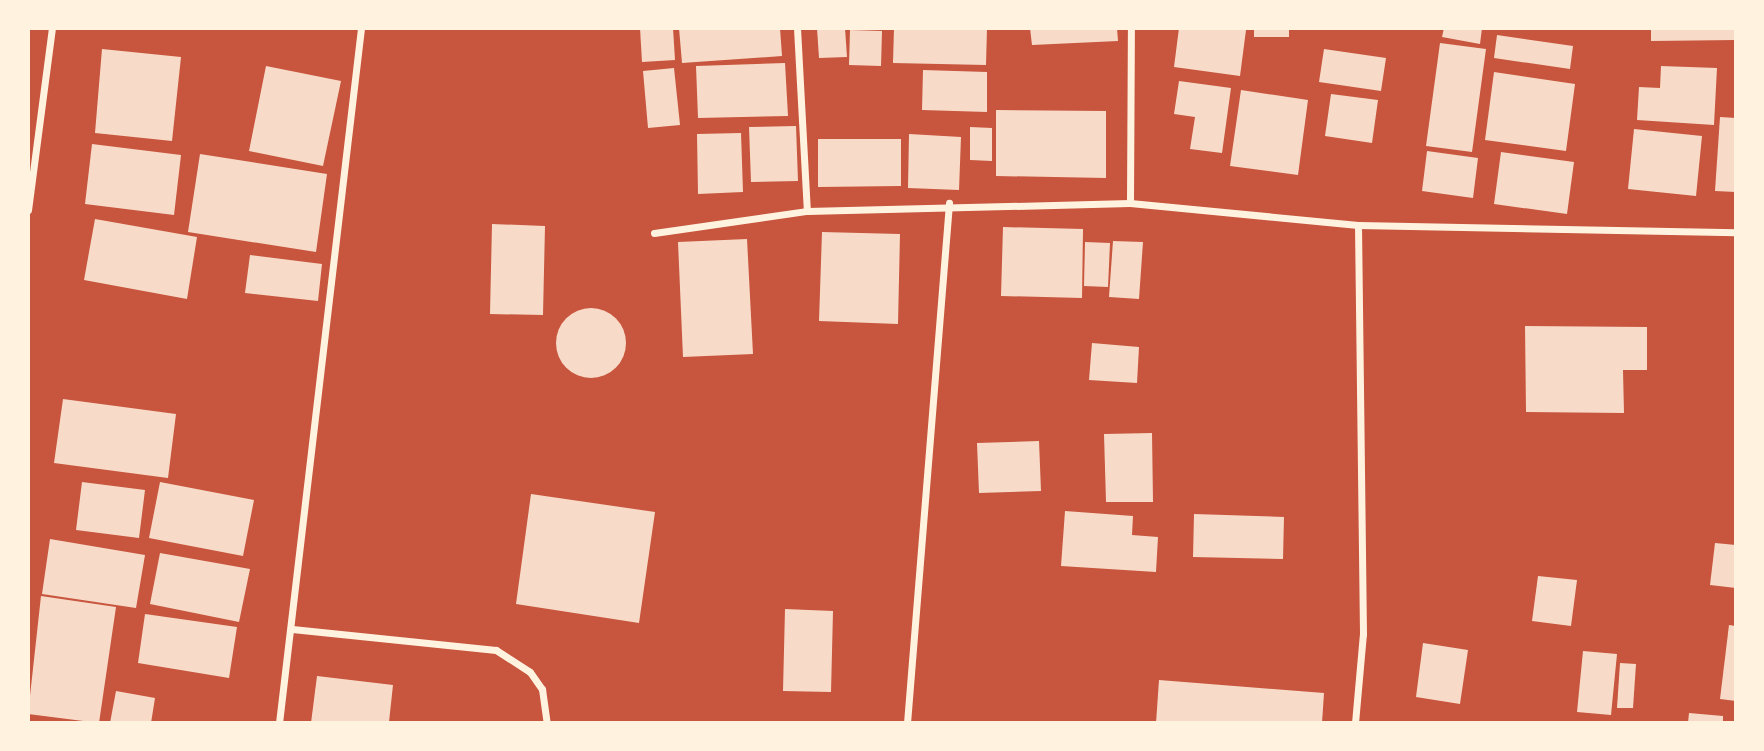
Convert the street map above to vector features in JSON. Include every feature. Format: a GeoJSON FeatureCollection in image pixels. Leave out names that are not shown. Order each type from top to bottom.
{"type":"FeatureCollection","features":[{"type":"Feature","properties":{"kind":"street"},"geometry":{"type":"LineString","coordinates":[[28,210],[52,28]]}},
{"type":"Feature","properties":{"kind":"street"},"geometry":{"type":"LineString","coordinates":[[279,723],[361,28]]}},
{"type":"Feature","properties":{"kind":"street"},"geometry":{"type":"LineString","coordinates":[[797,28],[807,211]]}},
{"type":"Feature","properties":{"kind":"street"},"geometry":{"type":"LineString","coordinates":[[1130,203],[1131,28]]}},
{"type":"Feature","properties":{"kind":"street"},"geometry":{"type":"LineString","coordinates":[[907,723],[949,203]]}},
{"type":"Feature","properties":{"kind":"street"},"geometry":{"type":"LineString","coordinates":[[654,233],[807,211],[949,203],[1130,203],[1358,225],[1736,232]]}},
{"type":"Feature","properties":{"kind":"street"},"geometry":{"type":"LineString","coordinates":[[1355,723],[1363,634],[1358,225]]}},
{"type":"Feature","properties":{"kind":"street"},"geometry":{"type":"LineString","coordinates":[[292,629],[496,650],[542,688],[547,723]]}},
{"type":"Feature","properties":{"kind":"building"},"geometry":{"type":"Polygon","coordinates":[[[640,28],[673,28],[675,60],[642,62],[640,28]]]}},
{"type":"Feature","properties":{"kind":"building"},"geometry":{"type":"Polygon","coordinates":[[[679,28],[780,28],[782,56],[682,63],[679,28]]]}},
{"type":"Feature","properties":{"kind":"building"},"geometry":{"type":"Polygon","coordinates":[[[817,28],[845,28],[847,57],[819,58],[817,28]]]}},
{"type":"Feature","properties":{"kind":"building"},"geometry":{"type":"Polygon","coordinates":[[[894,28],[987,28],[986,65],[893,63],[894,28]]]}},
{"type":"Feature","properties":{"kind":"building"},"geometry":{"type":"Polygon","coordinates":[[[1030,28],[1117,28],[1118,41],[1032,45],[1030,28]]]}},
{"type":"Feature","properties":{"kind":"building"},"geometry":{"type":"Polygon","coordinates":[[[1179,28],[1246,30],[1240,76],[1174,67],[1179,28]]]}},
{"type":"Feature","properties":{"kind":"building"},"geometry":{"type":"Polygon","coordinates":[[[1254,28],[1289,28],[1289,37],[1254,37],[1254,28]]]}},
{"type":"Feature","properties":{"kind":"building"},"geometry":{"type":"Polygon","coordinates":[[[1444,28],[1482,28],[1480,44],[1442,37],[1444,28]]]}},
{"type":"Feature","properties":{"kind":"building"},"geometry":{"type":"Polygon","coordinates":[[[1651,28],[1736,28],[1736,40],[1651,41],[1651,28]]]}},
{"type":"Feature","properties":{"kind":"building"},"geometry":{"type":"Polygon","coordinates":[[[850,30],[882,31],[881,66],[849,65],[850,30]]]}},
{"type":"Feature","properties":{"kind":"building"},"geometry":{"type":"Polygon","coordinates":[[[1497,35],[1573,46],[1570,69],[1494,58],[1497,35]]]}},
{"type":"Feature","properties":{"kind":"building"},"geometry":{"type":"Polygon","coordinates":[[[1440,43],[1486,49],[1472,152],[1426,146],[1440,43]]]}},
{"type":"Feature","properties":{"kind":"building"},"geometry":{"type":"Polygon","coordinates":[[[102,49],[181,57],[172,141],[95,133],[102,49]]]}},
{"type":"Feature","properties":{"kind":"building"},"geometry":{"type":"Polygon","coordinates":[[[1324,49],[1386,58],[1381,91],[1319,82],[1324,49]]]}},
{"type":"Feature","properties":{"kind":"building"},"geometry":{"type":"Polygon","coordinates":[[[785,63],[788,116],[698,118],[696,66],[785,63]]]}},
{"type":"Feature","properties":{"kind":"building"},"geometry":{"type":"Polygon","coordinates":[[[266,66],[341,81],[323,166],[249,151],[266,66]]]}},
{"type":"Feature","properties":{"kind":"building"},"geometry":{"type":"Polygon","coordinates":[[[1661,66],[1717,68],[1714,125],[1637,120],[1639,87],[1660,88],[1661,66]]]}},
{"type":"Feature","properties":{"kind":"building"},"geometry":{"type":"Polygon","coordinates":[[[674,68],[680,125],[648,128],[643,71],[674,68]]]}},
{"type":"Feature","properties":{"kind":"building"},"geometry":{"type":"Polygon","coordinates":[[[923,70],[987,72],[987,112],[922,110],[923,70]]]}},
{"type":"Feature","properties":{"kind":"building"},"geometry":{"type":"Polygon","coordinates":[[[1494,72],[1575,84],[1566,151],[1485,140],[1494,72]]]}},
{"type":"Feature","properties":{"kind":"building"},"geometry":{"type":"Polygon","coordinates":[[[1179,81],[1231,88],[1222,153],[1190,149],[1195,117],[1174,114],[1179,81]]]}},
{"type":"Feature","properties":{"kind":"building"},"geometry":{"type":"Polygon","coordinates":[[[1241,90],[1308,100],[1298,175],[1230,166],[1241,90]]]}},
{"type":"Feature","properties":{"kind":"building"},"geometry":{"type":"Polygon","coordinates":[[[1331,94],[1378,100],[1372,143],[1325,136],[1331,94]]]}},
{"type":"Feature","properties":{"kind":"building"},"geometry":{"type":"Polygon","coordinates":[[[996,110],[1106,111],[1106,178],[996,176],[996,110]]]}},
{"type":"Feature","properties":{"kind":"building"},"geometry":{"type":"Polygon","coordinates":[[[1720,117],[1736,118],[1736,192],[1715,191],[1720,117]]]}},
{"type":"Feature","properties":{"kind":"building"},"geometry":{"type":"Polygon","coordinates":[[[796,126],[798,181],[751,182],[749,127],[796,126]]]}},
{"type":"Feature","properties":{"kind":"building"},"geometry":{"type":"Polygon","coordinates":[[[970,127],[992,128],[992,161],[970,160],[970,127]]]}},
{"type":"Feature","properties":{"kind":"building"},"geometry":{"type":"Polygon","coordinates":[[[1634,129],[1702,136],[1696,196],[1628,189],[1634,129]]]}},
{"type":"Feature","properties":{"kind":"building"},"geometry":{"type":"Polygon","coordinates":[[[741,133],[743,192],[698,194],[697,134],[741,133]]]}},
{"type":"Feature","properties":{"kind":"building"},"geometry":{"type":"Polygon","coordinates":[[[909,134],[961,137],[959,190],[908,188],[909,134]]]}},
{"type":"Feature","properties":{"kind":"building"},"geometry":{"type":"Polygon","coordinates":[[[818,139],[901,139],[901,186],[818,187],[818,139]]]}},
{"type":"Feature","properties":{"kind":"building"},"geometry":{"type":"Polygon","coordinates":[[[92,144],[181,155],[174,215],[85,204],[92,144]]]}},
{"type":"Feature","properties":{"kind":"building"},"geometry":{"type":"Polygon","coordinates":[[[1427,151],[1478,158],[1473,198],[1422,191],[1427,151]]]}},
{"type":"Feature","properties":{"kind":"building"},"geometry":{"type":"Polygon","coordinates":[[[1501,152],[1574,162],[1567,214],[1494,204],[1501,152]]]}},
{"type":"Feature","properties":{"kind":"building"},"geometry":{"type":"Polygon","coordinates":[[[200,154],[327,174],[316,252],[188,232],[200,154]]]}},
{"type":"Feature","properties":{"kind":"building"},"geometry":{"type":"Polygon","coordinates":[[[95,219],[197,237],[187,299],[84,280],[95,219]]]}},
{"type":"Feature","properties":{"kind":"building"},"geometry":{"type":"Polygon","coordinates":[[[492,224],[545,226],[543,315],[490,314],[492,224]]]}},
{"type":"Feature","properties":{"kind":"building"},"geometry":{"type":"Polygon","coordinates":[[[1003,227],[1083,229],[1082,298],[1001,296],[1003,227]]]}},
{"type":"Feature","properties":{"kind":"building"},"geometry":{"type":"Polygon","coordinates":[[[822,232],[900,234],[898,324],[819,321],[822,232]]]}},
{"type":"Feature","properties":{"kind":"building"},"geometry":{"type":"Polygon","coordinates":[[[747,239],[753,354],[683,357],[678,242],[747,239]]]}},
{"type":"Feature","properties":{"kind":"building"},"geometry":{"type":"Polygon","coordinates":[[[1113,241],[1143,242],[1139,299],[1109,297],[1113,241]]]}},
{"type":"Feature","properties":{"kind":"building"},"geometry":{"type":"Polygon","coordinates":[[[1085,242],[1110,243],[1108,287],[1084,286],[1085,242]]]}},
{"type":"Feature","properties":{"kind":"building"},"geometry":{"type":"Polygon","coordinates":[[[250,255],[322,264],[318,301],[245,293],[250,255]]]}},
{"type":"Feature","properties":{"kind":"building"},"geometry":{"type":"Polygon","coordinates":[[[591,308],[616,318],[626,343],[616,368],[591,378],[566,368],[556,343],[566,318],[591,308]]]}},
{"type":"Feature","properties":{"kind":"building"},"geometry":{"type":"Polygon","coordinates":[[[1525,326],[1647,327],[1647,370],[1623,370],[1624,413],[1526,412],[1525,326]]]}},
{"type":"Feature","properties":{"kind":"building"},"geometry":{"type":"Polygon","coordinates":[[[1092,343],[1139,347],[1137,383],[1089,380],[1092,343]]]}},
{"type":"Feature","properties":{"kind":"building"},"geometry":{"type":"Polygon","coordinates":[[[63,399],[176,414],[168,478],[54,463],[63,399]]]}},
{"type":"Feature","properties":{"kind":"building"},"geometry":{"type":"Polygon","coordinates":[[[1152,433],[1153,502],[1106,502],[1104,434],[1152,433]]]}},
{"type":"Feature","properties":{"kind":"building"},"geometry":{"type":"Polygon","coordinates":[[[1039,441],[1041,491],[979,493],[977,443],[1039,441]]]}},
{"type":"Feature","properties":{"kind":"building"},"geometry":{"type":"Polygon","coordinates":[[[82,482],[145,490],[139,538],[76,530],[82,482]]]}},
{"type":"Feature","properties":{"kind":"building"},"geometry":{"type":"Polygon","coordinates":[[[160,482],[254,500],[243,556],[149,538],[160,482]]]}},
{"type":"Feature","properties":{"kind":"building"},"geometry":{"type":"Polygon","coordinates":[[[531,494],[655,512],[639,623],[516,604],[531,494]]]}},
{"type":"Feature","properties":{"kind":"building"},"geometry":{"type":"Polygon","coordinates":[[[1065,511],[1133,516],[1132,535],[1158,537],[1156,572],[1061,566],[1065,511]]]}},
{"type":"Feature","properties":{"kind":"building"},"geometry":{"type":"Polygon","coordinates":[[[1194,514],[1284,517],[1283,559],[1193,557],[1194,514]]]}},
{"type":"Feature","properties":{"kind":"building"},"geometry":{"type":"Polygon","coordinates":[[[50,539],[145,555],[136,608],[42,594],[50,539]]]}},
{"type":"Feature","properties":{"kind":"building"},"geometry":{"type":"Polygon","coordinates":[[[1715,543],[1736,545],[1736,588],[1710,585],[1715,543]]]}},
{"type":"Feature","properties":{"kind":"building"},"geometry":{"type":"Polygon","coordinates":[[[160,553],[250,569],[239,622],[150,604],[160,553]]]}},
{"type":"Feature","properties":{"kind":"building"},"geometry":{"type":"Polygon","coordinates":[[[1538,576],[1577,580],[1571,626],[1532,621],[1538,576]]]}},
{"type":"Feature","properties":{"kind":"building"},"geometry":{"type":"Polygon","coordinates":[[[41,596],[116,607],[99,723],[28,714],[41,596]]]}},
{"type":"Feature","properties":{"kind":"building"},"geometry":{"type":"Polygon","coordinates":[[[785,609],[833,611],[831,692],[783,691],[785,609]]]}},
{"type":"Feature","properties":{"kind":"building"},"geometry":{"type":"Polygon","coordinates":[[[145,614],[237,627],[229,678],[138,663],[145,614]]]}},
{"type":"Feature","properties":{"kind":"building"},"geometry":{"type":"Polygon","coordinates":[[[1729,625],[1736,626],[1736,701],[1720,699],[1729,625]]]}},
{"type":"Feature","properties":{"kind":"building"},"geometry":{"type":"Polygon","coordinates":[[[1423,643],[1468,650],[1460,704],[1416,697],[1423,643]]]}},
{"type":"Feature","properties":{"kind":"building"},"geometry":{"type":"Polygon","coordinates":[[[1583,651],[1617,654],[1611,715],[1577,712],[1583,651]]]}},
{"type":"Feature","properties":{"kind":"building"},"geometry":{"type":"Polygon","coordinates":[[[1620,663],[1636,664],[1633,708],[1617,708],[1620,663]]]}},
{"type":"Feature","properties":{"kind":"building"},"geometry":{"type":"Polygon","coordinates":[[[317,676],[393,685],[389,722],[311,723],[317,676]]]}},
{"type":"Feature","properties":{"kind":"building"},"geometry":{"type":"Polygon","coordinates":[[[1159,680],[1324,693],[1322,723],[1156,723],[1159,680]]]}},
{"type":"Feature","properties":{"kind":"building"},"geometry":{"type":"Polygon","coordinates":[[[116,691],[155,698],[151,723],[110,723],[116,691]]]}},
{"type":"Feature","properties":{"kind":"building"},"geometry":{"type":"Polygon","coordinates":[[[1689,713],[1723,716],[1723,723],[1688,723],[1689,713]]]}}]}
